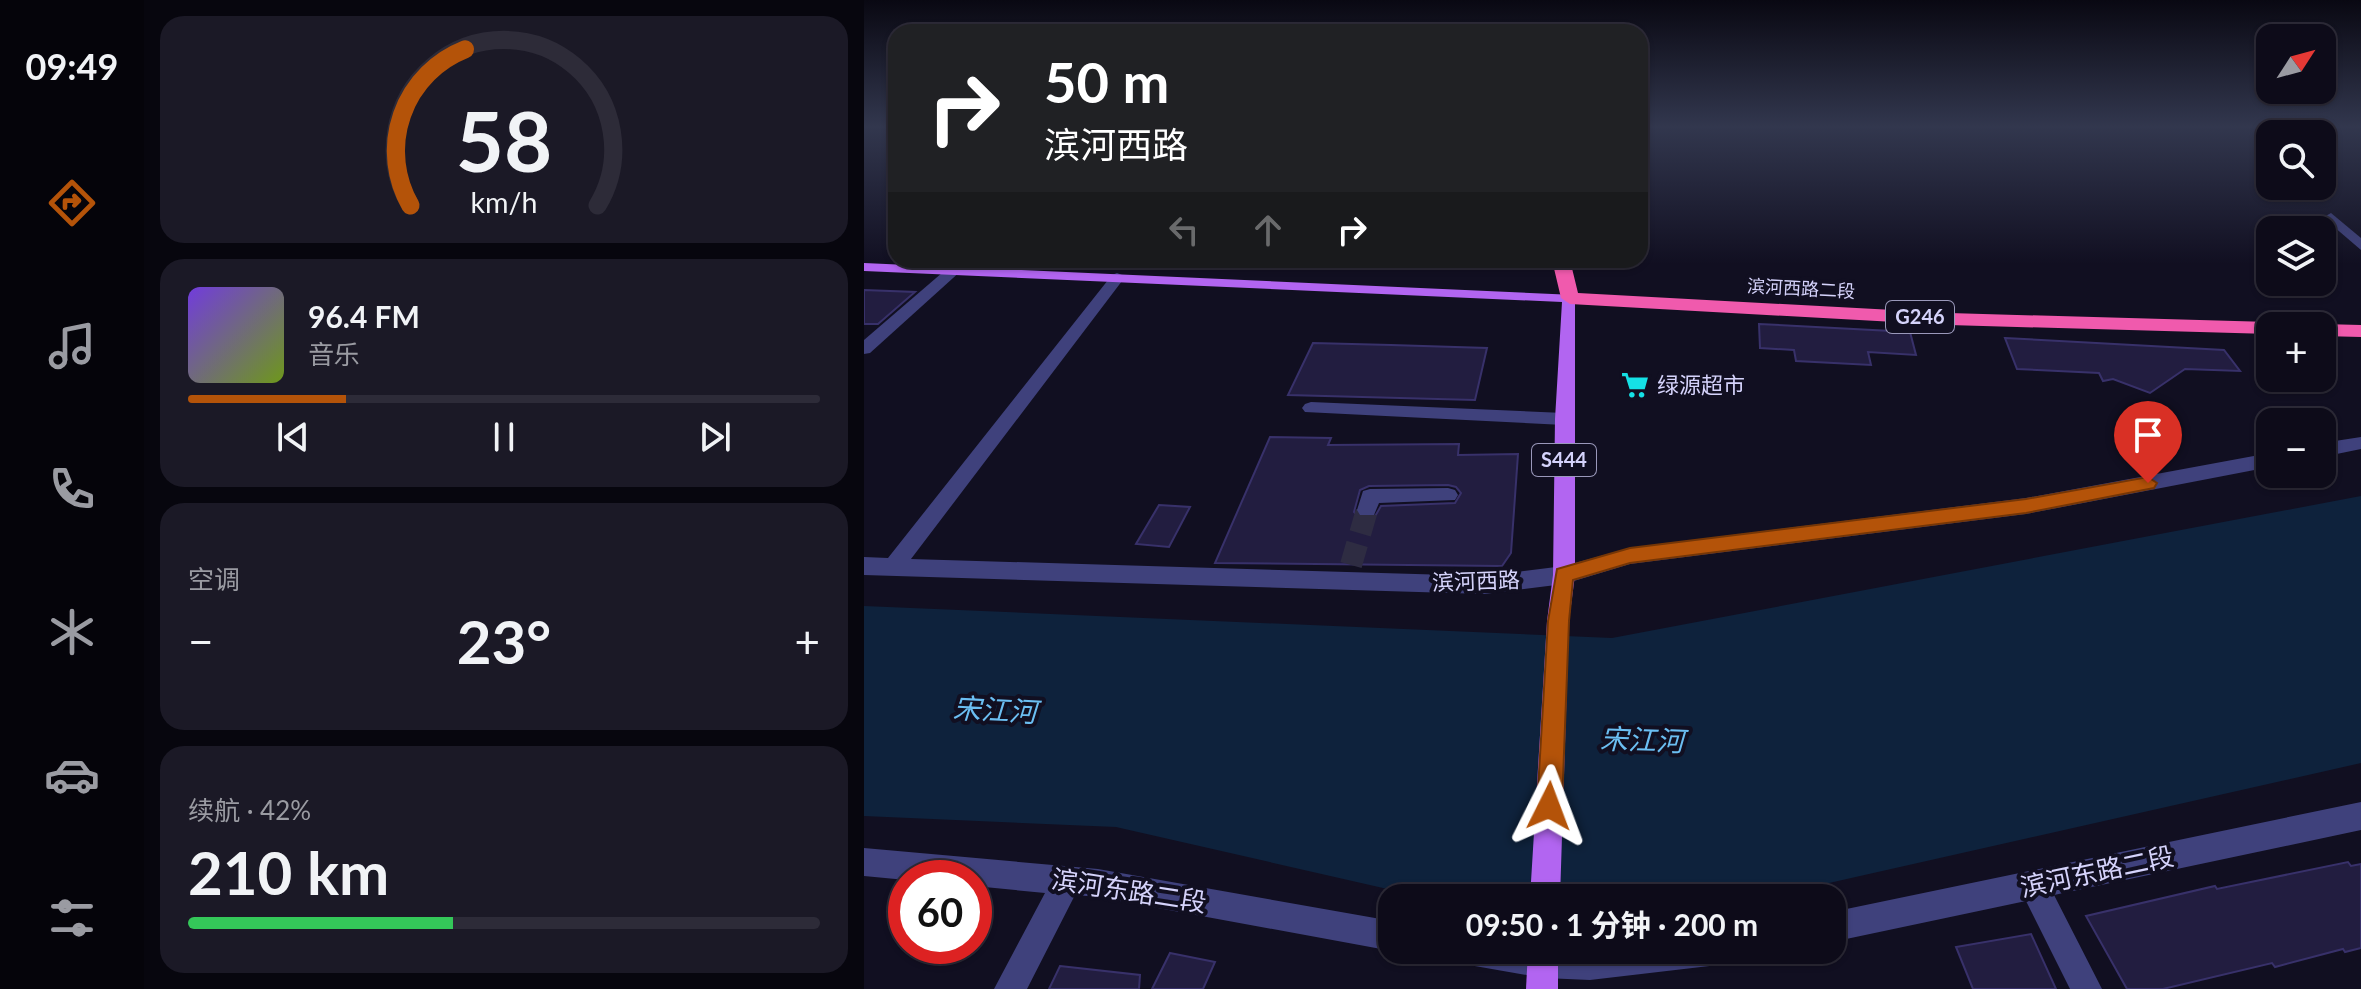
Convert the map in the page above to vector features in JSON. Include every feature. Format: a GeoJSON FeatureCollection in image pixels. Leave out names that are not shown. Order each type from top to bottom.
{"type":"FeatureCollection","features":[{"type":"Feature","properties":{"kind":"highway"},"geometry":{"type":"LineString","coordinates":[[1563,268],[1570,298]]}},
{"type":"Feature","properties":{"kind":"highway","name":"滨河西路二段"},"geometry":{"type":"LineString","coordinates":[[1570,298],[1949,319],[2256,328]]}},
{"type":"Feature","properties":{"kind":"highway"},"geometry":{"type":"LineString","coordinates":[[2336,330],[2361,331]]}},
{"type":"Feature","properties":{"kind":"main road"},"geometry":{"type":"LineString","coordinates":[[864,267],[888,266]]}},
{"type":"Feature","properties":{"kind":"main road"},"geometry":{"type":"LineString","coordinates":[[996,268],[1117,278],[1570,298]]}},
{"type":"Feature","properties":{"kind":"main road","name":"S444"},"geometry":{"type":"LineString","coordinates":[[1546,884],[1558,621],[1564,575],[1564,419],[1570,298]]}},
{"type":"Feature","properties":{"kind":"street"},"geometry":{"type":"LineString","coordinates":[[2336,222],[2361,246]]}},
{"type":"Feature","properties":{"kind":"street"},"geometry":{"type":"LineString","coordinates":[[864,349],[957,268]]}},
{"type":"Feature","properties":{"kind":"street"},"geometry":{"type":"LineString","coordinates":[[893,567],[1117,278]]}},
{"type":"Feature","properties":{"kind":"street"},"geometry":{"type":"LineString","coordinates":[[1311,408],[1564,419]]}},
{"type":"Feature","properties":{"kind":"street"},"geometry":{"type":"LineString","coordinates":[[2336,447],[2361,443]]}},
{"type":"Feature","properties":{"kind":"street","name":"滨河西路"},"geometry":{"type":"LineString","coordinates":[[864,566],[1348,573],[1484,585],[1564,575],[1630,556],[2026,506],[2256,463]]}},
{"type":"Feature","properties":{"kind":"street"},"geometry":{"type":"LineString","coordinates":[[1367,510],[1370,496],[1448,495]]}},
{"type":"Feature","properties":{"kind":"street","name":"滨河东路二段"},"geometry":{"type":"LineString","coordinates":[[1846,924],[2361,816]]}},
{"type":"Feature","properties":{"kind":"street","name":"滨河东路二段"},"geometry":{"type":"LineString","coordinates":[[864,862],[1098,883],[1378,933]]}},
{"type":"Feature","properties":{"kind":"street"},"geometry":{"type":"LineString","coordinates":[[1010,989],[1067,880]]}},
{"type":"Feature","properties":{"kind":"street"},"geometry":{"type":"LineString","coordinates":[[2034,885],[2086,989]]}},
{"type":"Feature","properties":{"kind":"street"},"geometry":{"type":"LineString","coordinates":[[1543,967],[1599,964]]}},
{"type":"Feature","properties":{"kind":"water","name":"宋江河"},"geometry":{"type":"Polygon","coordinates":[[[2361,496],[2361,763],[1824,884],[1378,884],[1378,887],[1116,827],[864,816],[864,606],[1612,638],[2361,496]]]}},
{"type":"Feature","properties":{"kind":"building"},"geometry":{"type":"Polygon","coordinates":[[[864,290],[915,292],[878,324],[864,324],[864,290]]]}},
{"type":"Feature","properties":{"kind":"building"},"geometry":{"type":"Polygon","coordinates":[[[1759,324],[1910,332],[1916,355],[1868,352],[1871,365],[1796,361],[1794,350],[1760,348],[1759,324]]]}},
{"type":"Feature","properties":{"kind":"building"},"geometry":{"type":"Polygon","coordinates":[[[2005,338],[2224,350],[2240,371],[2185,369],[2150,393],[2113,379],[2103,381],[2099,373],[2017,369],[2005,338]]]}},
{"type":"Feature","properties":{"kind":"building"},"geometry":{"type":"Polygon","coordinates":[[[1313,343],[1487,348],[1475,400],[1288,395],[1313,343]]]}},
{"type":"Feature","properties":{"kind":"building"},"geometry":{"type":"Polygon","coordinates":[[[1270,437],[1331,438],[1328,445],[1459,444],[1458,455],[1518,454],[1511,553],[1502,566],[1215,563],[1270,437]],[[1369,486],[1360,490],[1354,512],[1360,518],[1374,518],[1381,506],[1455,503],[1461,493],[1456,487],[1369,486]]]}},
{"type":"Feature","properties":{"kind":"building"},"geometry":{"type":"Polygon","coordinates":[[[1159,505],[1190,507],[1169,547],[1136,544],[1159,505]]]}},
{"type":"Feature","properties":{"kind":"building"},"geometry":{"type":"Polygon","coordinates":[[[2348,862],[2351,866],[2361,864],[2361,948],[2345,952],[2343,949],[2275,967],[2272,963],[2163,989],[2127,989],[2086,916],[2215,886],[2217,889],[2348,862]]]}},
{"type":"Feature","properties":{"kind":"building"},"geometry":{"type":"Polygon","coordinates":[[[2031,934],[2056,989],[1973,989],[1956,947],[2031,934]]]}},
{"type":"Feature","properties":{"kind":"building"},"geometry":{"type":"Polygon","coordinates":[[[1170,953],[1215,962],[1203,989],[1152,989],[1170,953]]]}},
{"type":"Feature","properties":{"kind":"building"},"geometry":{"type":"Polygon","coordinates":[[[1060,966],[1140,975],[1139,989],[1049,989],[1060,966]]]}},
{"type":"Feature","properties":{"kind":"tunnel"},"geometry":{"type":"LineString","coordinates":[[1351,565],[1367,510]]}},
{"type":"Feature","properties":{"kind":"place","name":"绿源超市"},"geometry":{"type":"Point","coordinates":[1635,385]}},
{"type":"Feature","properties":{"kind":"route"},"geometry":{"type":"LineString","coordinates":[[1549,806],[1558,621],[1564,575],[1630,556],[2026,506],[2148,483]]}}]}
